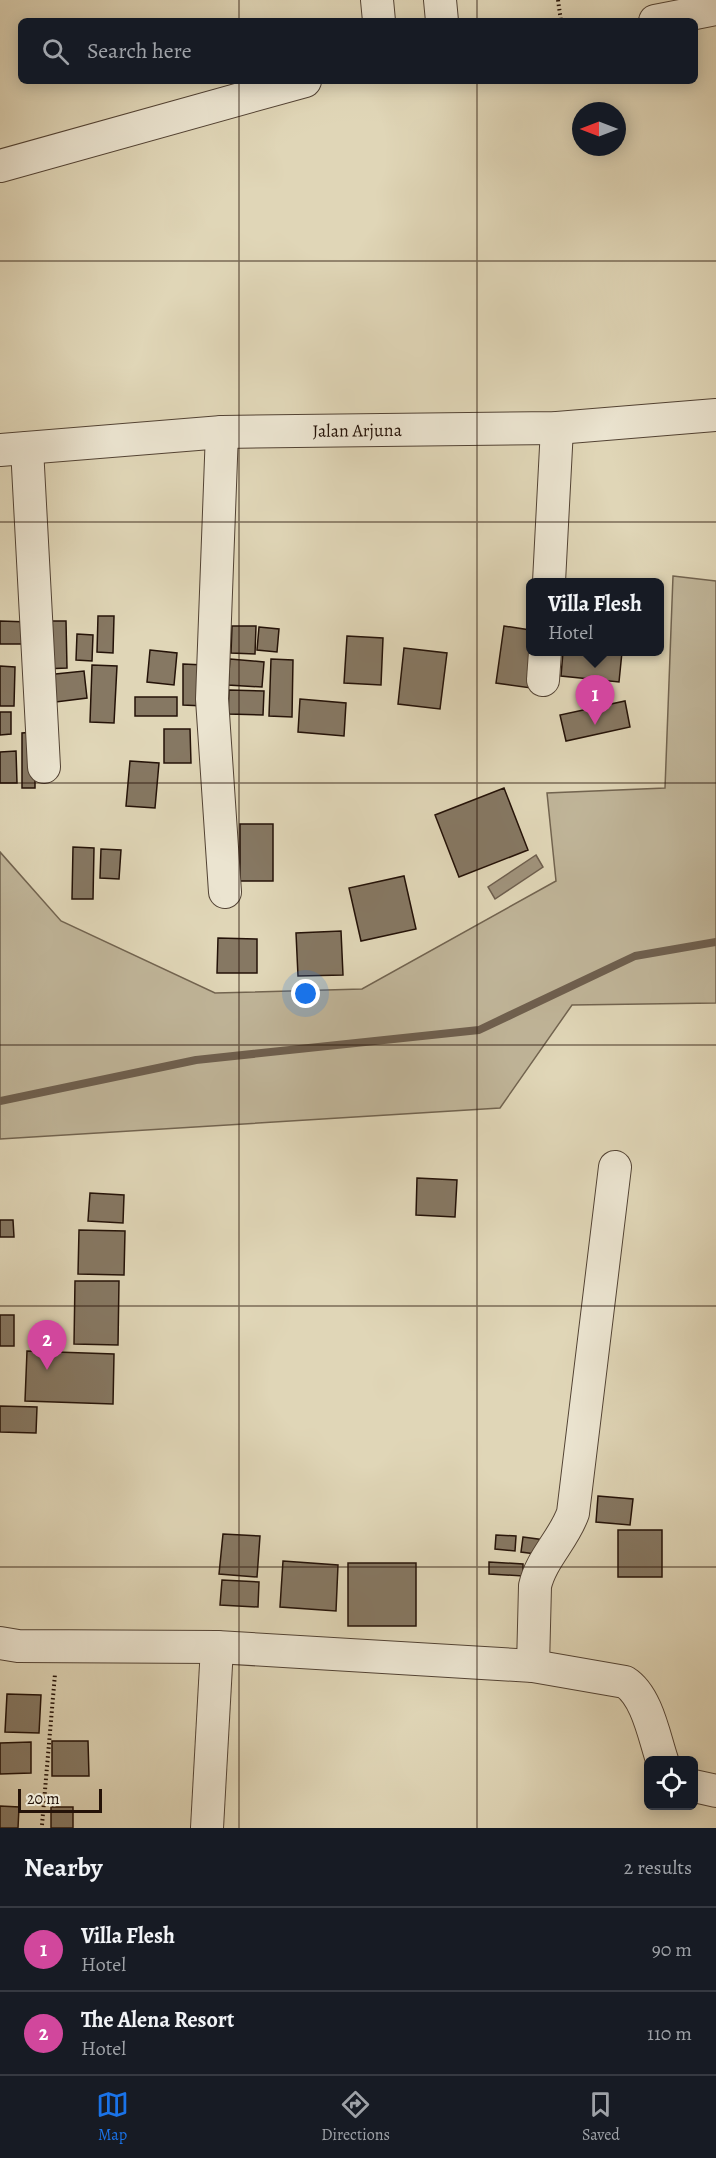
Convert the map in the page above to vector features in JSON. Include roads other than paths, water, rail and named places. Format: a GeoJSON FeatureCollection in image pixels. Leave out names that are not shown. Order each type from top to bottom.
{"type":"FeatureCollection","features":[{"type":"Feature","properties":{"kind":"street"},"geometry":{"type":"LineString","coordinates":[[377,0],[379,18]]}},
{"type":"Feature","properties":{"kind":"street"},"geometry":{"type":"LineString","coordinates":[[440,0],[442,18]]}},
{"type":"Feature","properties":{"kind":"street"},"geometry":{"type":"LineString","coordinates":[[665,18],[703,7]]}},
{"type":"Feature","properties":{"kind":"street"},"geometry":{"type":"LineString","coordinates":[[0,166],[294,84]]}},
{"type":"Feature","properties":{"kind":"street","name":"Jalan Arjuna"},"geometry":{"type":"LineString","coordinates":[[13,449],[222,432],[557,428],[716,415]]}},
{"type":"Feature","properties":{"kind":"street"},"geometry":{"type":"LineString","coordinates":[[549,578],[557,428]]}},
{"type":"Feature","properties":{"kind":"street"},"geometry":{"type":"LineString","coordinates":[[222,432],[212,699],[225,892]]}},
{"type":"Feature","properties":{"kind":"street"},"geometry":{"type":"LineString","coordinates":[[13,449],[44,767]]}},
{"type":"Feature","properties":{"kind":"street"},"geometry":{"type":"LineString","coordinates":[[533,1666],[535,1586],[538,1574],[569,1524],[573,1513],[615,1167]]}},
{"type":"Feature","properties":{"kind":"street"},"geometry":{"type":"LineString","coordinates":[[0,1643],[58,1646],[217,1647],[533,1666],[625,1682],[633,1687],[641,1699],[660,1756]]}},
{"type":"Feature","properties":{"kind":"street"},"geometry":{"type":"LineString","coordinates":[[207,1828],[217,1647]]}},
{"type":"Feature","properties":{"kind":"street"},"geometry":{"type":"LineString","coordinates":[[698,1787],[716,1791]]}},
{"type":"Feature","properties":{"kind":"waterway"},"geometry":{"type":"LineString","coordinates":[[0,1101],[196,1060],[479,1030],[635,956],[716,942]]}},
{"type":"Feature","properties":{"kind":"place","name":"Villa Flesh"},"geometry":{"type":"Point","coordinates":[595,725]}},
{"type":"Feature","properties":{"kind":"place","name":"The Alena Resort"},"geometry":{"type":"Point","coordinates":[47,1370]}}]}
